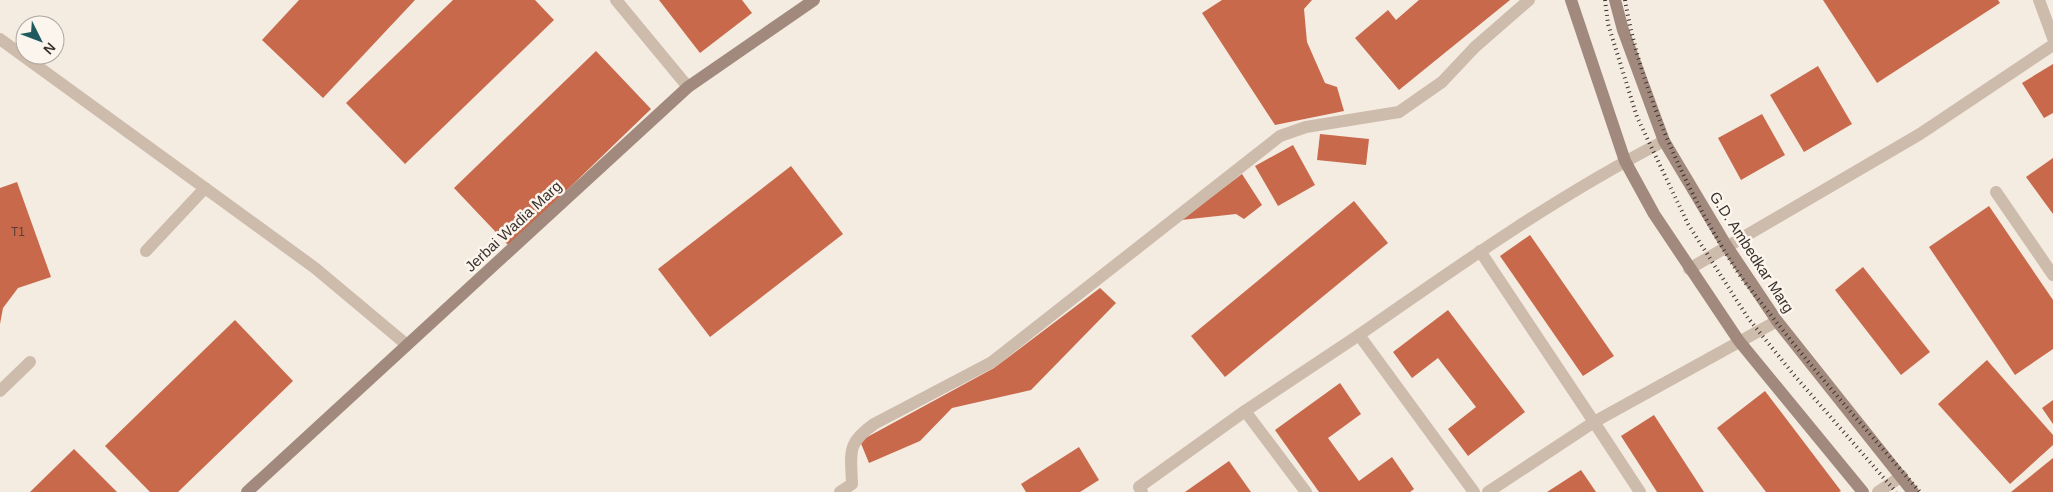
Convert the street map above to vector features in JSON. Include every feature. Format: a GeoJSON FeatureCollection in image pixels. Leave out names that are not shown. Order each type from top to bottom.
{"type":"FeatureCollection","features":[{"type":"Feature","properties":{"kind":"main road","name":"Jerbai Wadia Marg"},"geometry":{"type":"LineString","coordinates":[[247,492],[688,87],[814,0]]}},
{"type":"Feature","properties":{"kind":"main road"},"geometry":{"type":"LineString","coordinates":[[1571,0],[1626,161],[1654,214],[1689,269],[1739,341],[1863,492]]}},
{"type":"Feature","properties":{"kind":"main road","name":"G.D. Ambedkar Marg"},"geometry":{"type":"LineString","coordinates":[[1615,0],[1623,30],[1664,141],[1726,245],[1776,320],[1913,492]]}},
{"type":"Feature","properties":{"kind":"street"},"geometry":{"type":"LineString","coordinates":[[616,0],[688,87]]}},
{"type":"Feature","properties":{"kind":"street"},"geometry":{"type":"LineString","coordinates":[[840,492],[853,488],[850,452],[858,435],[874,424],[992,362],[1280,136],[1306,127],[1399,112],[1442,82],[1475,47],[1529,0]]}},
{"type":"Feature","properties":{"kind":"street"},"geometry":{"type":"LineString","coordinates":[[2039,0],[2053,38]]}},
{"type":"Feature","properties":{"kind":"street"},"geometry":{"type":"LineString","coordinates":[[0,39],[322,273],[408,345]]}},
{"type":"Feature","properties":{"kind":"street"},"geometry":{"type":"LineString","coordinates":[[1689,269],[1726,245],[1920,134],[2053,45]]}},
{"type":"Feature","properties":{"kind":"street"},"geometry":{"type":"LineString","coordinates":[[1138,490],[1245,411],[1480,251],[1626,161],[1664,141]]}},
{"type":"Feature","properties":{"kind":"street"},"geometry":{"type":"LineString","coordinates":[[146,251],[205,188]]}},
{"type":"Feature","properties":{"kind":"street"},"geometry":{"type":"LineString","coordinates":[[1996,192],[2053,274]]}},
{"type":"Feature","properties":{"kind":"street"},"geometry":{"type":"LineString","coordinates":[[1480,251],[1640,492]]}},
{"type":"Feature","properties":{"kind":"street"},"geometry":{"type":"LineString","coordinates":[[1488,492],[1594,422],[1776,320]]}},
{"type":"Feature","properties":{"kind":"street"},"geometry":{"type":"LineString","coordinates":[[1359,335],[1474,492]]}},
{"type":"Feature","properties":{"kind":"street"},"geometry":{"type":"LineString","coordinates":[[0,391],[30,362]]}},
{"type":"Feature","properties":{"kind":"street"},"geometry":{"type":"LineString","coordinates":[[1245,411],[1306,492]]}},
{"type":"Feature","properties":{"kind":"street"},"geometry":{"type":"LineString","coordinates":[[1878,492],[1902,476]]}},
{"type":"Feature","properties":{"kind":"building"},"geometry":{"type":"Polygon","coordinates":[[[299,0],[415,0],[323,98],[262,40],[299,0]]]}},
{"type":"Feature","properties":{"kind":"building"},"geometry":{"type":"Polygon","coordinates":[[[453,0],[535,0],[554,20],[405,164],[346,103],[453,0]]]}},
{"type":"Feature","properties":{"kind":"building"},"geometry":{"type":"Polygon","coordinates":[[[659,0],[742,0],[752,13],[700,53],[659,0]]]}},
{"type":"Feature","properties":{"kind":"building"},"geometry":{"type":"Polygon","coordinates":[[[1222,0],[1312,0],[1304,9],[1307,42],[1325,83],[1337,87],[1344,111],[1275,125],[1202,13],[1222,0]]]}},
{"type":"Feature","properties":{"kind":"building"},"geometry":{"type":"Polygon","coordinates":[[[1419,0],[1510,0],[1399,90],[1355,38],[1388,10],[1396,20],[1419,0]]]}},
{"type":"Feature","properties":{"kind":"building"},"geometry":{"type":"Polygon","coordinates":[[[1823,0],[1998,0],[2000,3],[1877,83],[1823,0]]]}},
{"type":"Feature","properties":{"kind":"building"},"geometry":{"type":"Polygon","coordinates":[[[596,51],[651,109],[509,246],[454,188],[596,51]]]}},
{"type":"Feature","properties":{"kind":"building"},"geometry":{"type":"Polygon","coordinates":[[[2053,64],[2053,113],[2044,118],[2022,83],[2053,64]]]}},
{"type":"Feature","properties":{"kind":"building"},"geometry":{"type":"Polygon","coordinates":[[[1818,66],[1852,124],[1804,152],[1770,95],[1818,66]]]}},
{"type":"Feature","properties":{"kind":"building"},"geometry":{"type":"Polygon","coordinates":[[[1762,114],[1785,155],[1741,180],[1718,138],[1762,114]]]}},
{"type":"Feature","properties":{"kind":"building"},"geometry":{"type":"Polygon","coordinates":[[[1320,134],[1369,139],[1366,165],[1317,160],[1320,134]]]}},
{"type":"Feature","properties":{"kind":"building"},"geometry":{"type":"Polygon","coordinates":[[[1293,145],[1315,185],[1278,206],[1255,166],[1293,145]]]}},
{"type":"Feature","properties":{"kind":"building"},"geometry":{"type":"Polygon","coordinates":[[[2053,158],[2053,214],[2026,177],[2053,158]]]}},
{"type":"Feature","properties":{"kind":"building"},"geometry":{"type":"Polygon","coordinates":[[[791,166],[843,234],[710,337],[658,269],[791,166]]]}},
{"type":"Feature","properties":{"kind":"building"},"geometry":{"type":"Polygon","coordinates":[[[1242,174],[1262,205],[1244,219],[1236,214],[1181,220],[1242,174]]]}},
{"type":"Feature","properties":{"kind":"building"},"geometry":{"type":"Polygon","coordinates":[[[17,182],[51,277],[18,288],[3,308],[0,324],[0,188],[17,182]]]}},
{"type":"Feature","properties":{"kind":"building"},"geometry":{"type":"Polygon","coordinates":[[[1354,201],[1388,243],[1225,377],[1191,336],[1354,201]]]}},
{"type":"Feature","properties":{"kind":"building"},"geometry":{"type":"Polygon","coordinates":[[[1989,206],[2053,300],[2053,349],[2015,375],[1929,247],[1989,206]]]}},
{"type":"Feature","properties":{"kind":"building"},"geometry":{"type":"Polygon","coordinates":[[[1530,235],[1614,356],[1583,376],[1500,256],[1530,235]]]}},
{"type":"Feature","properties":{"kind":"building"},"geometry":{"type":"Polygon","coordinates":[[[1863,267],[1930,352],[1901,375],[1835,290],[1863,267]]]}},
{"type":"Feature","properties":{"kind":"building"},"geometry":{"type":"Polygon","coordinates":[[[1100,288],[1116,303],[1031,390],[952,408],[920,441],[869,463],[860,441],[994,368],[1100,288]]]}},
{"type":"Feature","properties":{"kind":"building"},"geometry":{"type":"Polygon","coordinates":[[[1448,310],[1525,412],[1468,456],[1448,429],[1476,407],[1438,358],[1412,378],[1393,352],[1448,310]]]}},
{"type":"Feature","properties":{"kind":"building"},"geometry":{"type":"Polygon","coordinates":[[[235,320],[293,381],[178,492],[150,492],[105,446],[235,320]]]}},
{"type":"Feature","properties":{"kind":"building"},"geometry":{"type":"Polygon","coordinates":[[[1987,360],[2053,435],[2053,445],[2010,484],[1938,404],[1987,360]]]}},
{"type":"Feature","properties":{"kind":"building"},"geometry":{"type":"Polygon","coordinates":[[[1340,383],[1361,414],[1328,438],[1359,481],[1392,457],[1414,489],[1410,492],[1319,492],[1275,430],[1340,383]]]}},
{"type":"Feature","properties":{"kind":"building"},"geometry":{"type":"Polygon","coordinates":[[[1765,391],[1841,491],[1766,492],[1717,428],[1765,391]]]}},
{"type":"Feature","properties":{"kind":"building"},"geometry":{"type":"Polygon","coordinates":[[[2053,400],[2053,424],[2042,408],[2053,400]]]}},
{"type":"Feature","properties":{"kind":"building"},"geometry":{"type":"Polygon","coordinates":[[[1654,415],[1704,492],[1657,492],[1621,436],[1654,415]]]}},
{"type":"Feature","properties":{"kind":"building"},"geometry":{"type":"Polygon","coordinates":[[[1079,447],[1099,480],[1080,492],[1026,492],[1021,484],[1079,447]]]}},
{"type":"Feature","properties":{"kind":"building"},"geometry":{"type":"Polygon","coordinates":[[[74,449],[117,492],[30,492],[74,449]]]}},
{"type":"Feature","properties":{"kind":"building"},"geometry":{"type":"Polygon","coordinates":[[[2053,458],[2053,492],[2011,492],[2053,458]]]}},
{"type":"Feature","properties":{"kind":"building"},"geometry":{"type":"Polygon","coordinates":[[[1229,461],[1251,492],[1185,492],[1229,461]]]}},
{"type":"Feature","properties":{"kind":"building"},"geometry":{"type":"Polygon","coordinates":[[[1581,470],[1596,492],[1547,492],[1581,470]]]}},
{"type":"Feature","properties":{"kind":"railway"},"geometry":{"type":"LineString","coordinates":[[1605,0],[1608,24],[1637,117],[1688,224],[1748,318],[1794,375],[1896,492]]}},
{"type":"Feature","properties":{"kind":"railway"},"geometry":{"type":"LineString","coordinates":[[1625,0],[1632,34],[1653,104],[1683,173],[1717,238],[1744,281],[1791,341],[1920,492]]}}]}
